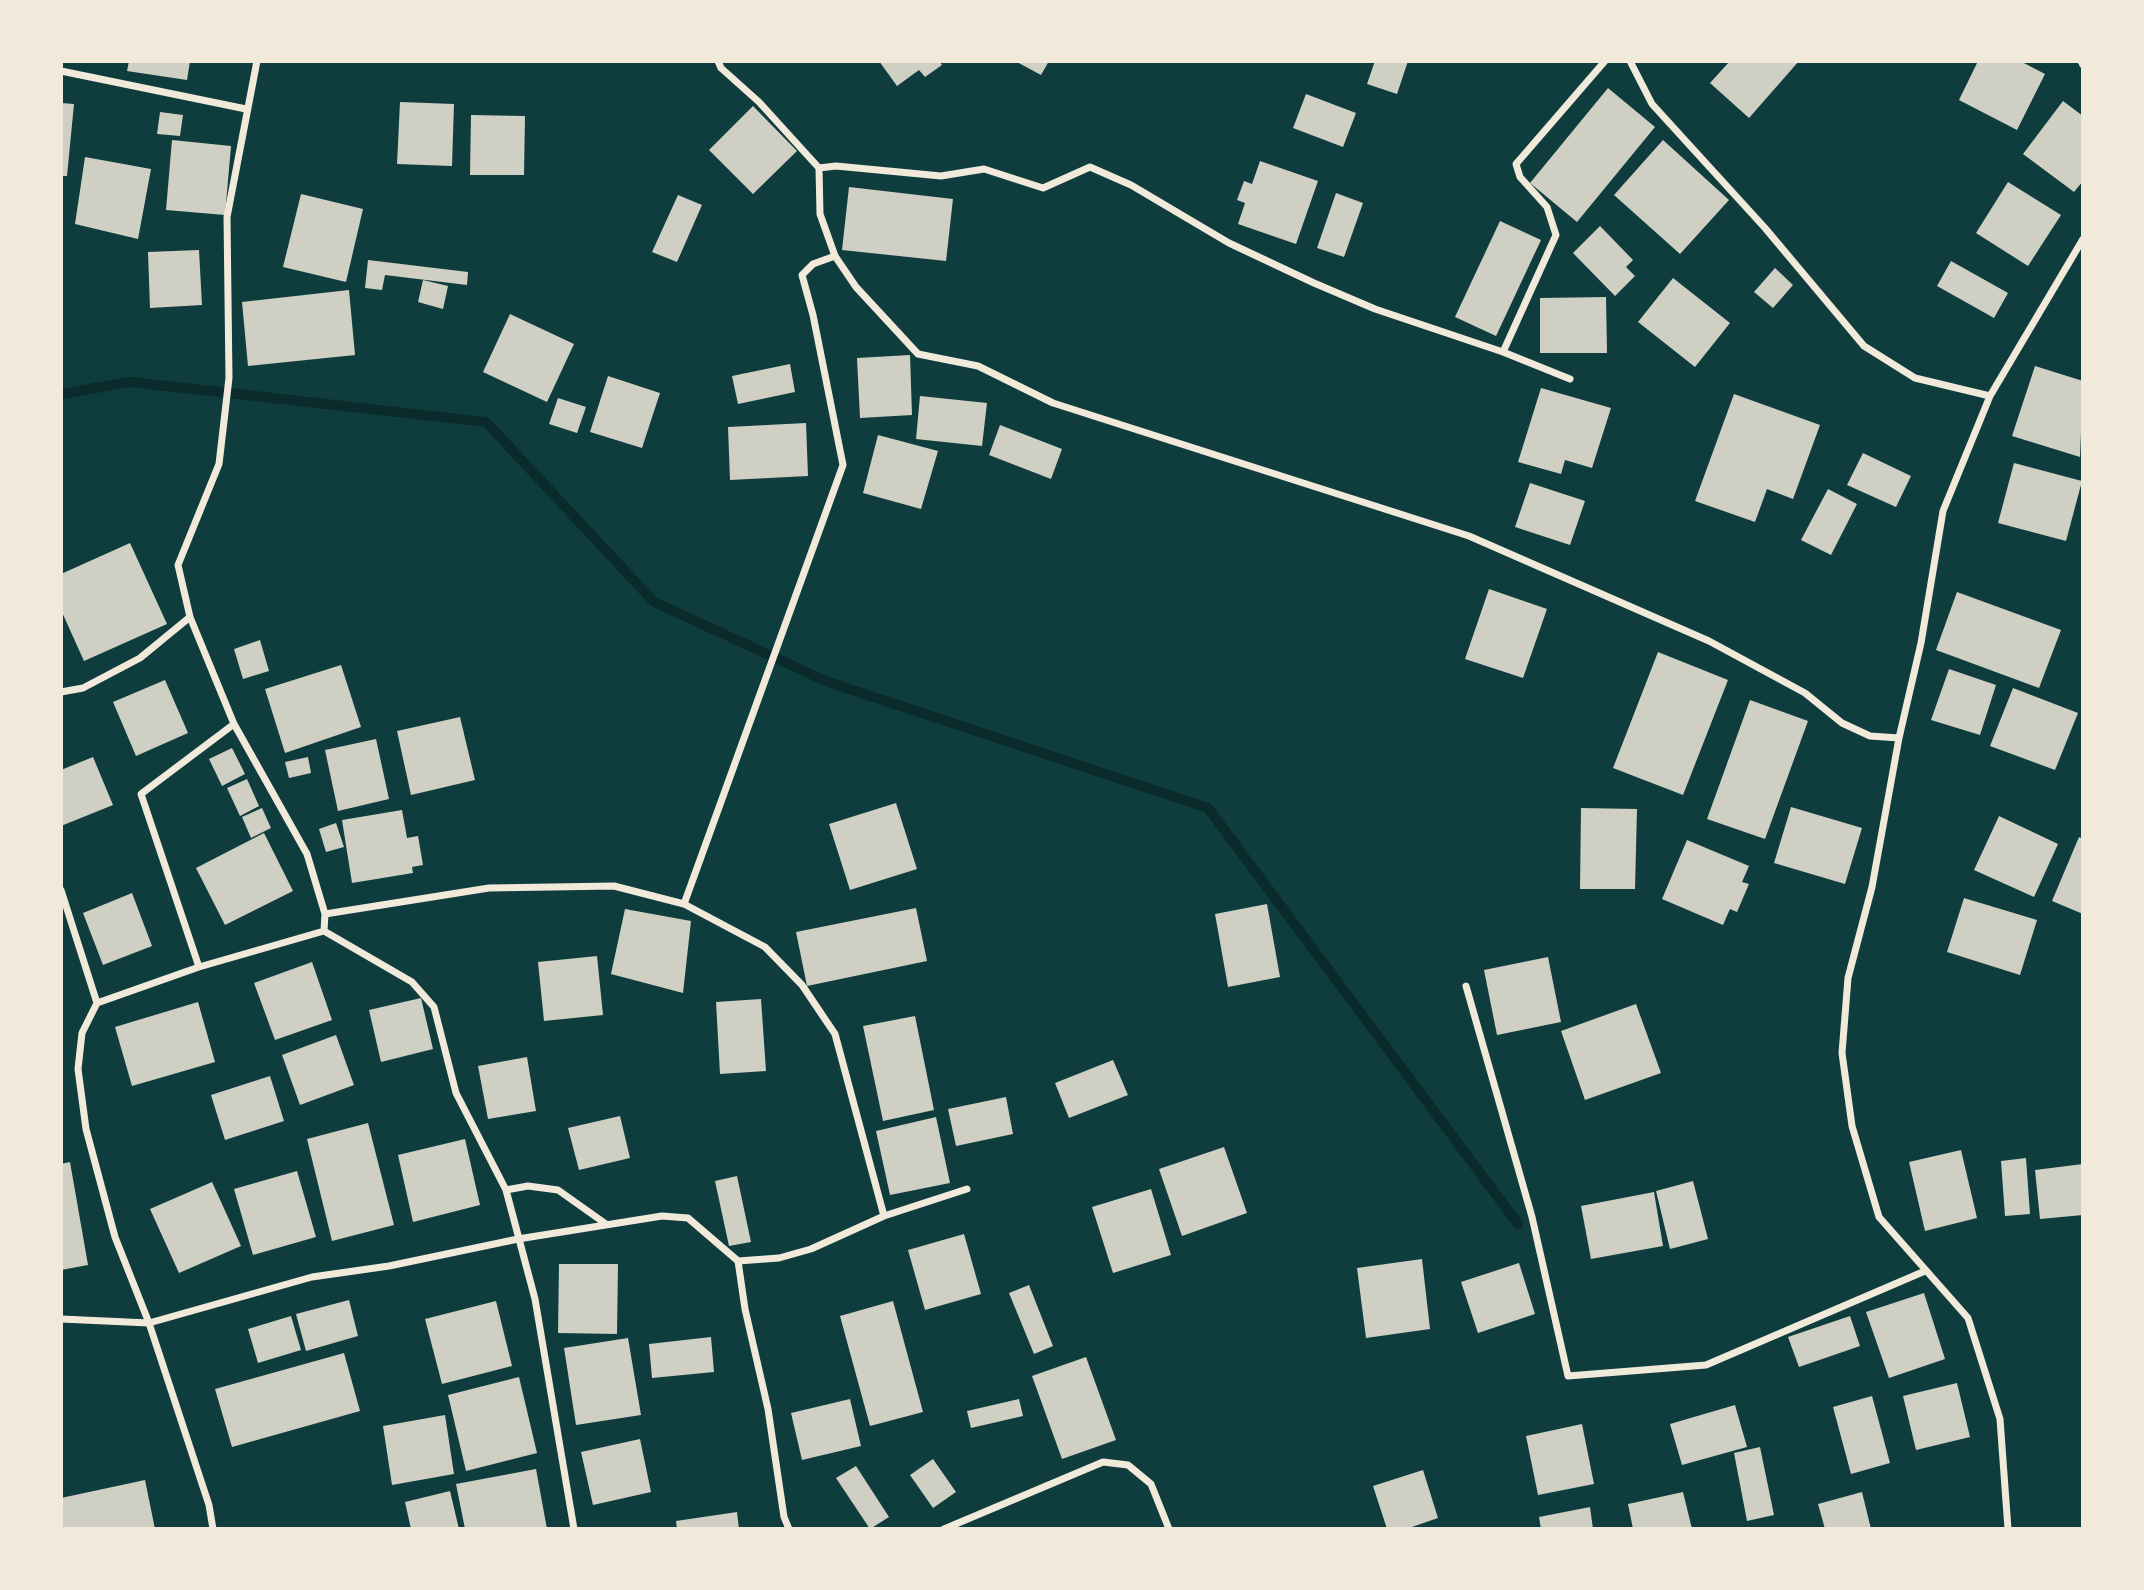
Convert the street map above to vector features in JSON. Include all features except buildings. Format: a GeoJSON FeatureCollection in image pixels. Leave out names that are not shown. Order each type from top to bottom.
{"type":"FeatureCollection","features":[{"type":"Feature","properties":{"kind":"street"},"geometry":{"type":"LineString","coordinates":[[257,61],[227,217],[229,378],[219,464],[178,565],[190,617],[234,724],[307,854],[325,914],[324,931]]}},
{"type":"Feature","properties":{"kind":"street"},"geometry":{"type":"LineString","coordinates":[[718,61],[720,68],[759,102],[819,168],[820,214],[835,256],[856,287],[918,354],[978,366],[1053,403],[1469,536],[1709,641],[1805,693],[1842,723],[1870,736],[1899,738]]}},
{"type":"Feature","properties":{"kind":"street"},"geometry":{"type":"LineString","coordinates":[[1503,352],[1556,235],[1547,207],[1520,177],[1516,164],[1605,61]]}},
{"type":"Feature","properties":{"kind":"street"},"geometry":{"type":"LineString","coordinates":[[1630,61],[1651,104],[1765,228],[1864,346],[1915,378],[1990,396]]}},
{"type":"Feature","properties":{"kind":"street"},"geometry":{"type":"LineString","coordinates":[[61,71],[246,109]]}},
{"type":"Feature","properties":{"kind":"street"},"geometry":{"type":"LineString","coordinates":[[819,168],[836,166],[941,176],[984,169],[1043,188],[1090,167],[1131,184],[1229,243],[1314,283],[1375,309],[1503,352],[1570,379]]}},
{"type":"Feature","properties":{"kind":"street"},"geometry":{"type":"LineString","coordinates":[[2008,1529],[2000,1419],[1968,1318],[1879,1217],[1852,1126],[1842,1053],[1848,978],[1872,887],[1899,738],[1921,643],[1943,511],[1990,396],[2083,239]]}},
{"type":"Feature","properties":{"kind":"street"},"geometry":{"type":"LineString","coordinates":[[684,904],[843,465],[813,315],[802,275],[813,264],[835,256]]}},
{"type":"Feature","properties":{"kind":"street"},"geometry":{"type":"LineString","coordinates":[[61,692],[83,688],[140,658],[190,617]]}},
{"type":"Feature","properties":{"kind":"street"},"geometry":{"type":"LineString","coordinates":[[199,967],[141,794],[234,724]]}},
{"type":"Feature","properties":{"kind":"street"},"geometry":{"type":"LineString","coordinates":[[325,914],[489,888],[575,885],[614,887],[684,904],[765,947],[802,985],[835,1034],[884,1216]]}},
{"type":"Feature","properties":{"kind":"street"},"geometry":{"type":"LineString","coordinates":[[61,890],[97,1003]]}},
{"type":"Feature","properties":{"kind":"street"},"geometry":{"type":"LineString","coordinates":[[213,1529],[209,1505],[149,1323],[115,1237],[86,1129],[78,1069],[82,1033],[97,1003],[199,967],[324,931],[412,982],[434,1007],[456,1093],[506,1190],[535,1299],[574,1529]]}},
{"type":"Feature","properties":{"kind":"street"},"geometry":{"type":"LineString","coordinates":[[1466,986],[1532,1217],[1568,1376],[1706,1365],[1925,1271]]}},
{"type":"Feature","properties":{"kind":"street"},"geometry":{"type":"LineString","coordinates":[[506,1190],[528,1186],[558,1190],[607,1225]]}},
{"type":"Feature","properties":{"kind":"street"},"geometry":{"type":"LineString","coordinates":[[738,1261],[779,1258],[811,1249],[884,1216],[967,1189]]}},
{"type":"Feature","properties":{"kind":"street"},"geometry":{"type":"LineString","coordinates":[[61,1319],[149,1323],[312,1278],[389,1266],[518,1238],[662,1216],[688,1217],[738,1261],[789,1529]]}},
{"type":"Feature","properties":{"kind":"street"},"geometry":{"type":"LineString","coordinates":[[944,1529],[1103,1462],[1128,1465],[1151,1484],[1169,1529]]}},
{"type":"Feature","properties":{"kind":"waterway"},"geometry":{"type":"LineString","coordinates":[[61,394],[130,382],[486,422],[654,602],[828,682],[1208,808],[1518,1224]]}}]}
